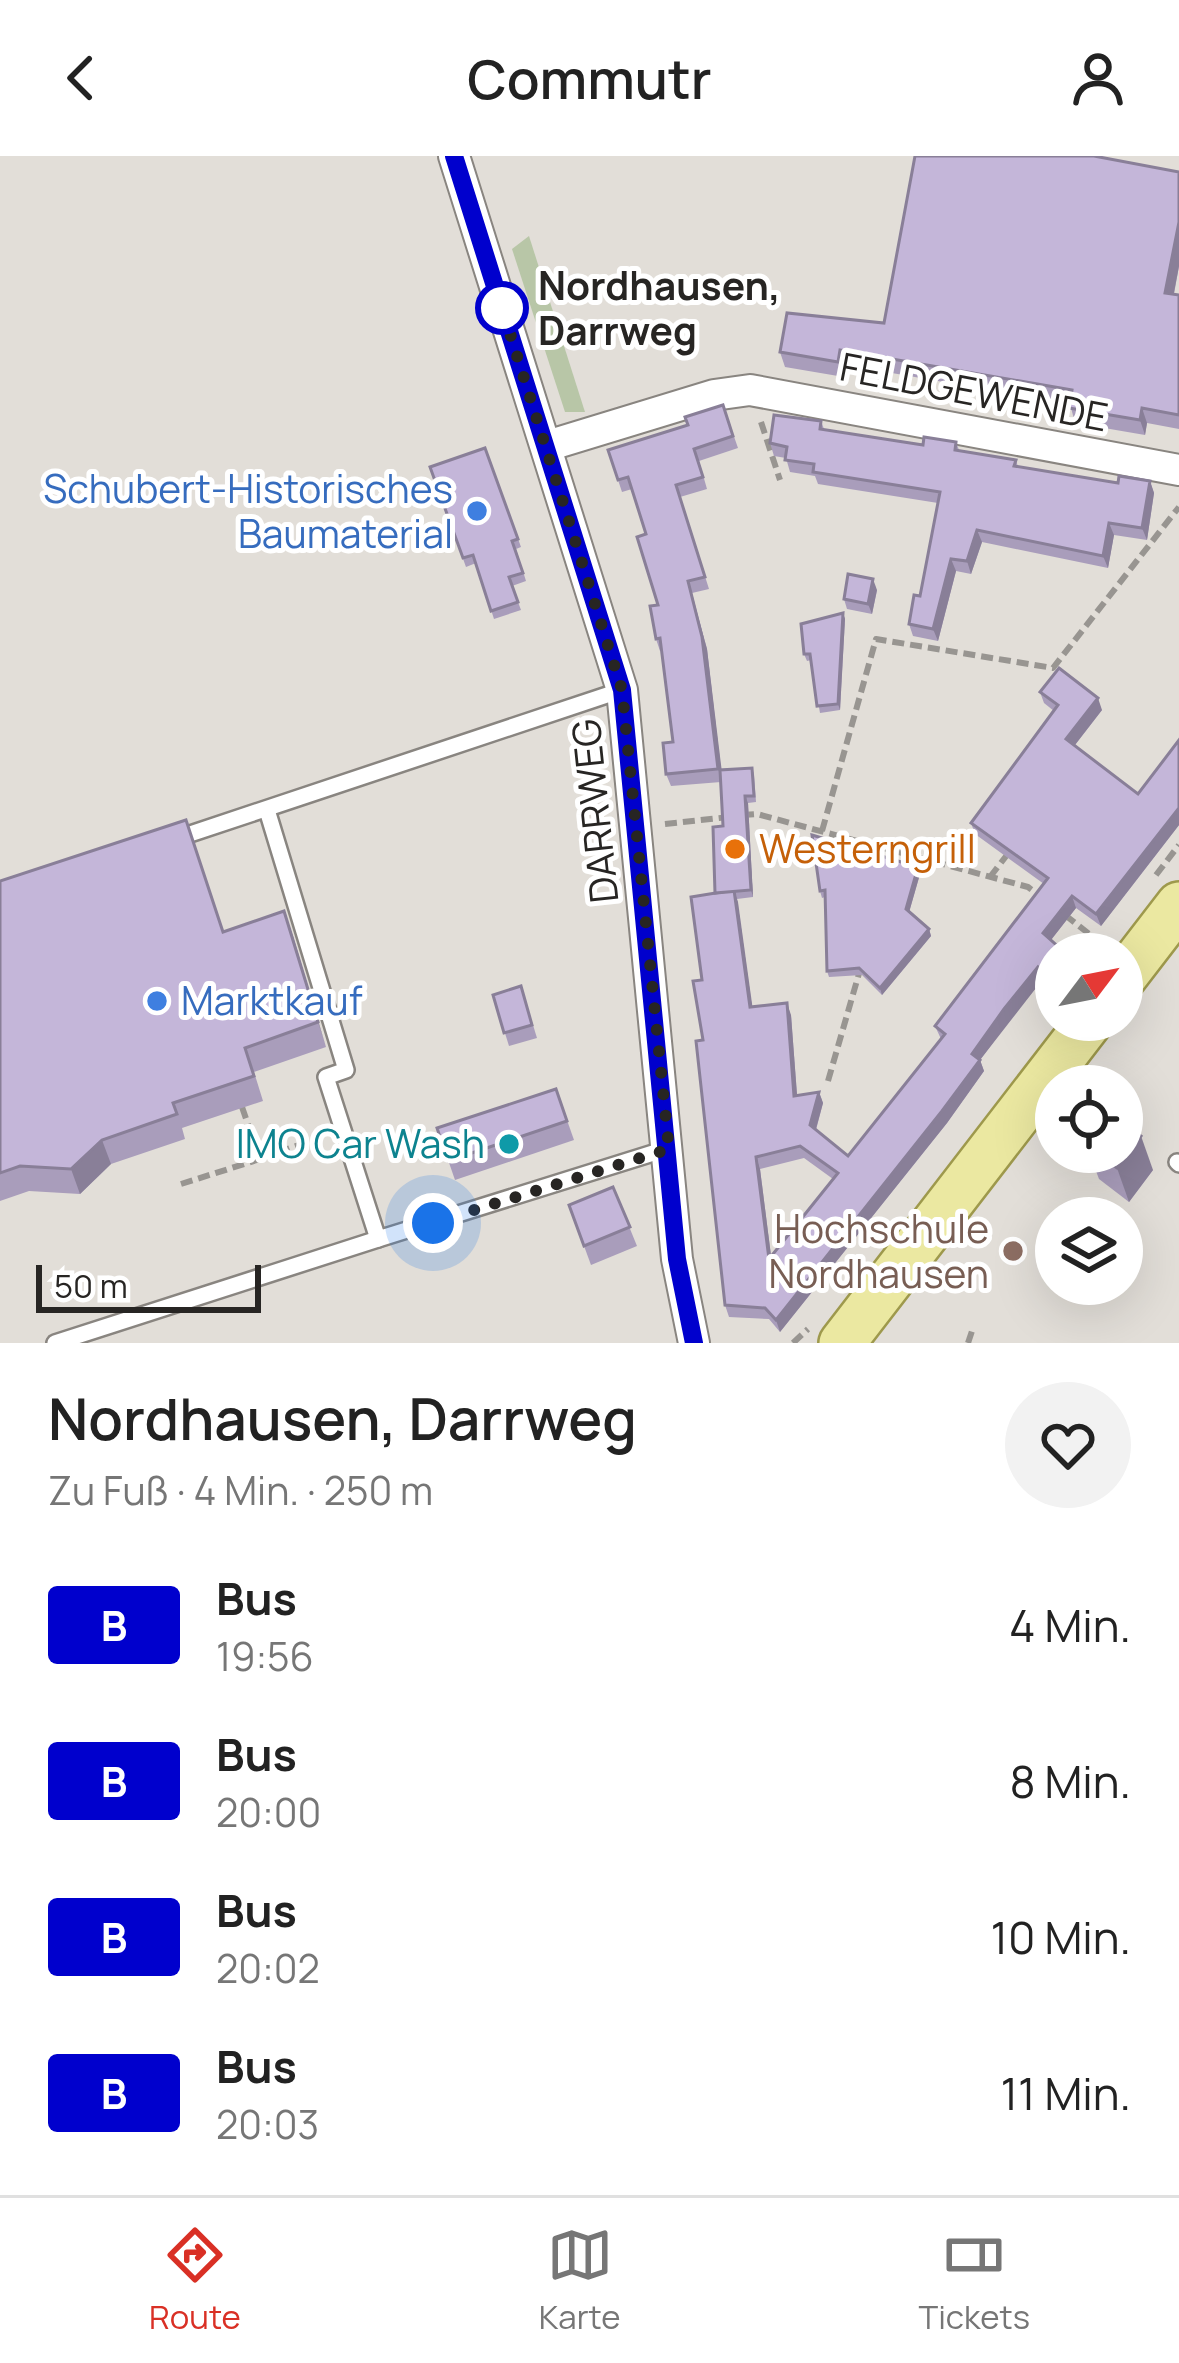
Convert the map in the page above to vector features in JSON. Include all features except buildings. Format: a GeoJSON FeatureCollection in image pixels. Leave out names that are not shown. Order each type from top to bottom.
{"type":"FeatureCollection","features":[{"type":"Feature","properties":{"kind":"main road"},"geometry":{"type":"LineString","coordinates":[[1143,951],[1179,904]]}},
{"type":"Feature","properties":{"kind":"main road"},"geometry":{"type":"LineString","coordinates":[[842,1343],[1074,1041]]}},
{"type":"Feature","properties":{"kind":"street","name":"DARRWEG"},"geometry":{"type":"LineString","coordinates":[[454,156],[622,690],[677,1259],[695,1341]]}},
{"type":"Feature","properties":{"kind":"street","name":"FELDGEWENDE"},"geometry":{"type":"LineString","coordinates":[[547,446],[714,395],[750,390],[1179,470]]}},
{"type":"Feature","properties":{"kind":"lane"},"geometry":{"type":"LineString","coordinates":[[156,846],[622,690]]}},
{"type":"Feature","properties":{"kind":"lane"},"geometry":{"type":"LineString","coordinates":[[267,810],[346,1070],[326,1077],[378,1239]]}},
{"type":"Feature","properties":{"kind":"lane"},"geometry":{"type":"LineString","coordinates":[[55,1343],[669,1149]]}},
{"type":"Feature","properties":{"kind":"path"},"geometry":{"type":"LineString","coordinates":[[750,390],[780,480]]}},
{"type":"Feature","properties":{"kind":"path"},"geometry":{"type":"LineString","coordinates":[[822,832],[876,639],[1053,668],[1179,507]]}},
{"type":"Feature","properties":{"kind":"path"},"geometry":{"type":"LineString","coordinates":[[637,826],[757,814],[1028,887],[1046,901]]}},
{"type":"Feature","properties":{"kind":"path"},"geometry":{"type":"LineString","coordinates":[[990,877],[1016,842]]}},
{"type":"Feature","properties":{"kind":"path"},"geometry":{"type":"LineString","coordinates":[[883,870],[888,849]]}},
{"type":"Feature","properties":{"kind":"path"},"geometry":{"type":"LineString","coordinates":[[1077,896],[1064,914],[1089,933]]}},
{"type":"Feature","properties":{"kind":"path"},"geometry":{"type":"LineString","coordinates":[[829,1081],[863,955]]}},
{"type":"Feature","properties":{"kind":"path"},"geometry":{"type":"LineString","coordinates":[[242,1107],[260,1159]]}},
{"type":"Feature","properties":{"kind":"path"},"geometry":{"type":"LineString","coordinates":[[181,1184],[343,1130]]}},
{"type":"Feature","properties":{"kind":"path"},"geometry":{"type":"LineString","coordinates":[[968,1343],[972,1331]]}},
{"type":"Feature","properties":{"kind":"green space"},"geometry":{"type":"Polygon","coordinates":[[[529,236],[585,412],[565,412],[512,249],[529,236]]]}},
{"type":"Feature","properties":{"kind":"bus line","name":"B"},"geometry":{"type":"LineString","coordinates":[[454,156],[622,690],[677,1259],[694,1343]]}},
{"type":"Feature","properties":{"kind":"place","name":"Nordhausen, Darrweg"},"geometry":{"type":"Point","coordinates":[502,308]}},
{"type":"Feature","properties":{"kind":"place","name":"Schubert-Historisches Baumaterial"},"geometry":{"type":"Point","coordinates":[477,511]}},
{"type":"Feature","properties":{"kind":"place","name":"Westerngrill"},"geometry":{"type":"Point","coordinates":[735,849]}},
{"type":"Feature","properties":{"kind":"place","name":"Marktkauf"},"geometry":{"type":"Point","coordinates":[157,1001]}},
{"type":"Feature","properties":{"kind":"place","name":"IMO Car Wash"},"geometry":{"type":"Point","coordinates":[509,1144]}},
{"type":"Feature","properties":{"kind":"place","name":"Hochschule Nordhausen"},"geometry":{"type":"Point","coordinates":[1013,1251]}},
{"type":"Feature","properties":{"kind":"route"},"geometry":{"type":"LineString","coordinates":[[433,1223],[669,1149],[622,690],[502,308]]}}]}
